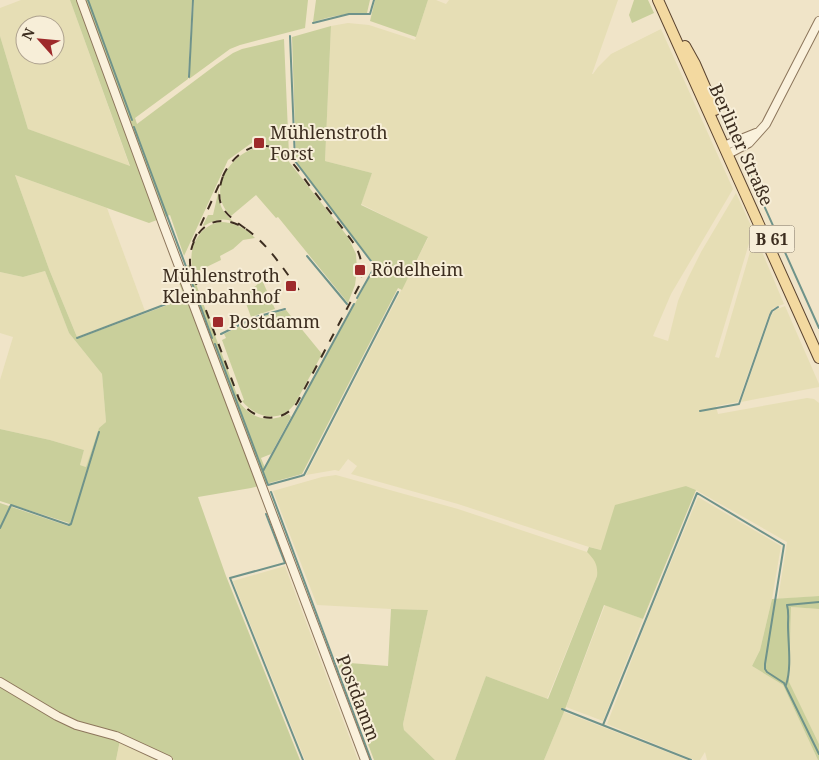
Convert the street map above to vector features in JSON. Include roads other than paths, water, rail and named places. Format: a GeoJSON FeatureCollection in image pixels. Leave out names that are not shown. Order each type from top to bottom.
{"type":"FeatureCollection","features":[{"type":"Feature","properties":{"kind":"main road","name":"Berliner Straße"},"geometry":{"type":"LineString","coordinates":[[660,0],[819,344]]}},
{"type":"Feature","properties":{"kind":"main road","name":"Berliner Straße"},"geometry":{"type":"LineString","coordinates":[[728,148],[819,358]]}},
{"type":"Feature","properties":{"kind":"street","name":"Postdamm"},"geometry":{"type":"LineString","coordinates":[[81,0],[365,760]]}},
{"type":"Feature","properties":{"kind":"street"},"geometry":{"type":"LineString","coordinates":[[728,148],[760,132],[766,124],[819,21]]}},
{"type":"Feature","properties":{"kind":"street"},"geometry":{"type":"LineString","coordinates":[[0,682],[57,716],[76,725],[116,736],[168,760]]}},
{"type":"Feature","properties":{"kind":"waterway"},"geometry":{"type":"LineString","coordinates":[[88,0],[132,120]]}},
{"type":"Feature","properties":{"kind":"waterway"},"geometry":{"type":"LineString","coordinates":[[189,77],[193,0]]}},
{"type":"Feature","properties":{"kind":"waterway"},"geometry":{"type":"LineString","coordinates":[[313,23],[349,14],[370,14],[374,0]]}},
{"type":"Feature","properties":{"kind":"waterway"},"geometry":{"type":"LineString","coordinates":[[290,36],[295,161],[374,265],[357,298]]}},
{"type":"Feature","properties":{"kind":"waterway"},"geometry":{"type":"LineString","coordinates":[[134,127],[188,272]]}},
{"type":"Feature","properties":{"kind":"waterway"},"geometry":{"type":"LineString","coordinates":[[744,161],[819,328]]}},
{"type":"Feature","properties":{"kind":"waterway"},"geometry":{"type":"LineString","coordinates":[[307,256],[347,304]]}},
{"type":"Feature","properties":{"kind":"waterway"},"geometry":{"type":"LineString","coordinates":[[192,283],[212,338]]}},
{"type":"Feature","properties":{"kind":"waterway"},"geometry":{"type":"LineString","coordinates":[[215,344],[268,485],[301,476],[304,475],[398,292]]}},
{"type":"Feature","properties":{"kind":"waterway"},"geometry":{"type":"LineString","coordinates":[[77,338],[182,298]]}},
{"type":"Feature","properties":{"kind":"waterway"},"geometry":{"type":"LineString","coordinates":[[263,471],[354,304]]}},
{"type":"Feature","properties":{"kind":"waterway"},"geometry":{"type":"LineString","coordinates":[[700,411],[739,404],[770,315],[778,307]]}},
{"type":"Feature","properties":{"kind":"waterway"},"geometry":{"type":"LineString","coordinates":[[221,334],[256,317],[285,309]]}},
{"type":"Feature","properties":{"kind":"waterway"},"geometry":{"type":"LineString","coordinates":[[0,528],[11,505],[69,525],[71,524],[99,432]]}},
{"type":"Feature","properties":{"kind":"waterway"},"geometry":{"type":"LineString","coordinates":[[271,492],[371,760]]}},
{"type":"Feature","properties":{"kind":"waterway"},"geometry":{"type":"LineString","coordinates":[[603,725],[697,493],[784,545],[765,669],[784,683],[819,754]]}},
{"type":"Feature","properties":{"kind":"waterway"},"geometry":{"type":"LineString","coordinates":[[266,514],[285,563],[230,578],[303,760]]}},
{"type":"Feature","properties":{"kind":"waterway"},"geometry":{"type":"LineString","coordinates":[[786,685],[789,663],[787,605],[819,602]]}},
{"type":"Feature","properties":{"kind":"waterway"},"geometry":{"type":"LineString","coordinates":[[562,709],[691,760]]}},
{"type":"Feature","properties":{"kind":"railway"},"geometry":{"type":"LineString","coordinates":[[193,242],[223,176],[232,162],[244,151],[260,146],[268,146],[276,149],[292,162],[355,245],[362,265],[359,286],[297,403],[283,415],[267,418],[259,416],[251,412],[239,399],[191,270],[190,262],[193,245],[196,237],[207,225],[226,221],[246,229],[226,213],[222,207],[219,194],[223,176]]}},
{"type":"Feature","properties":{"kind":"railway"},"geometry":{"type":"LineString","coordinates":[[246,229],[269,250],[301,293]]}},
{"type":"Feature","properties":{"kind":"place","name":"Mühlenstroth Forst"},"geometry":{"type":"Point","coordinates":[259,143]}},
{"type":"Feature","properties":{"kind":"place","name":"Rödelheim"},"geometry":{"type":"Point","coordinates":[360,270]}},
{"type":"Feature","properties":{"kind":"place","name":"Mühlenstroth Kleinbahnhof"},"geometry":{"type":"Point","coordinates":[291,286]}},
{"type":"Feature","properties":{"kind":"place","name":"Postdamm"},"geometry":{"type":"Point","coordinates":[218,322]}}]}
